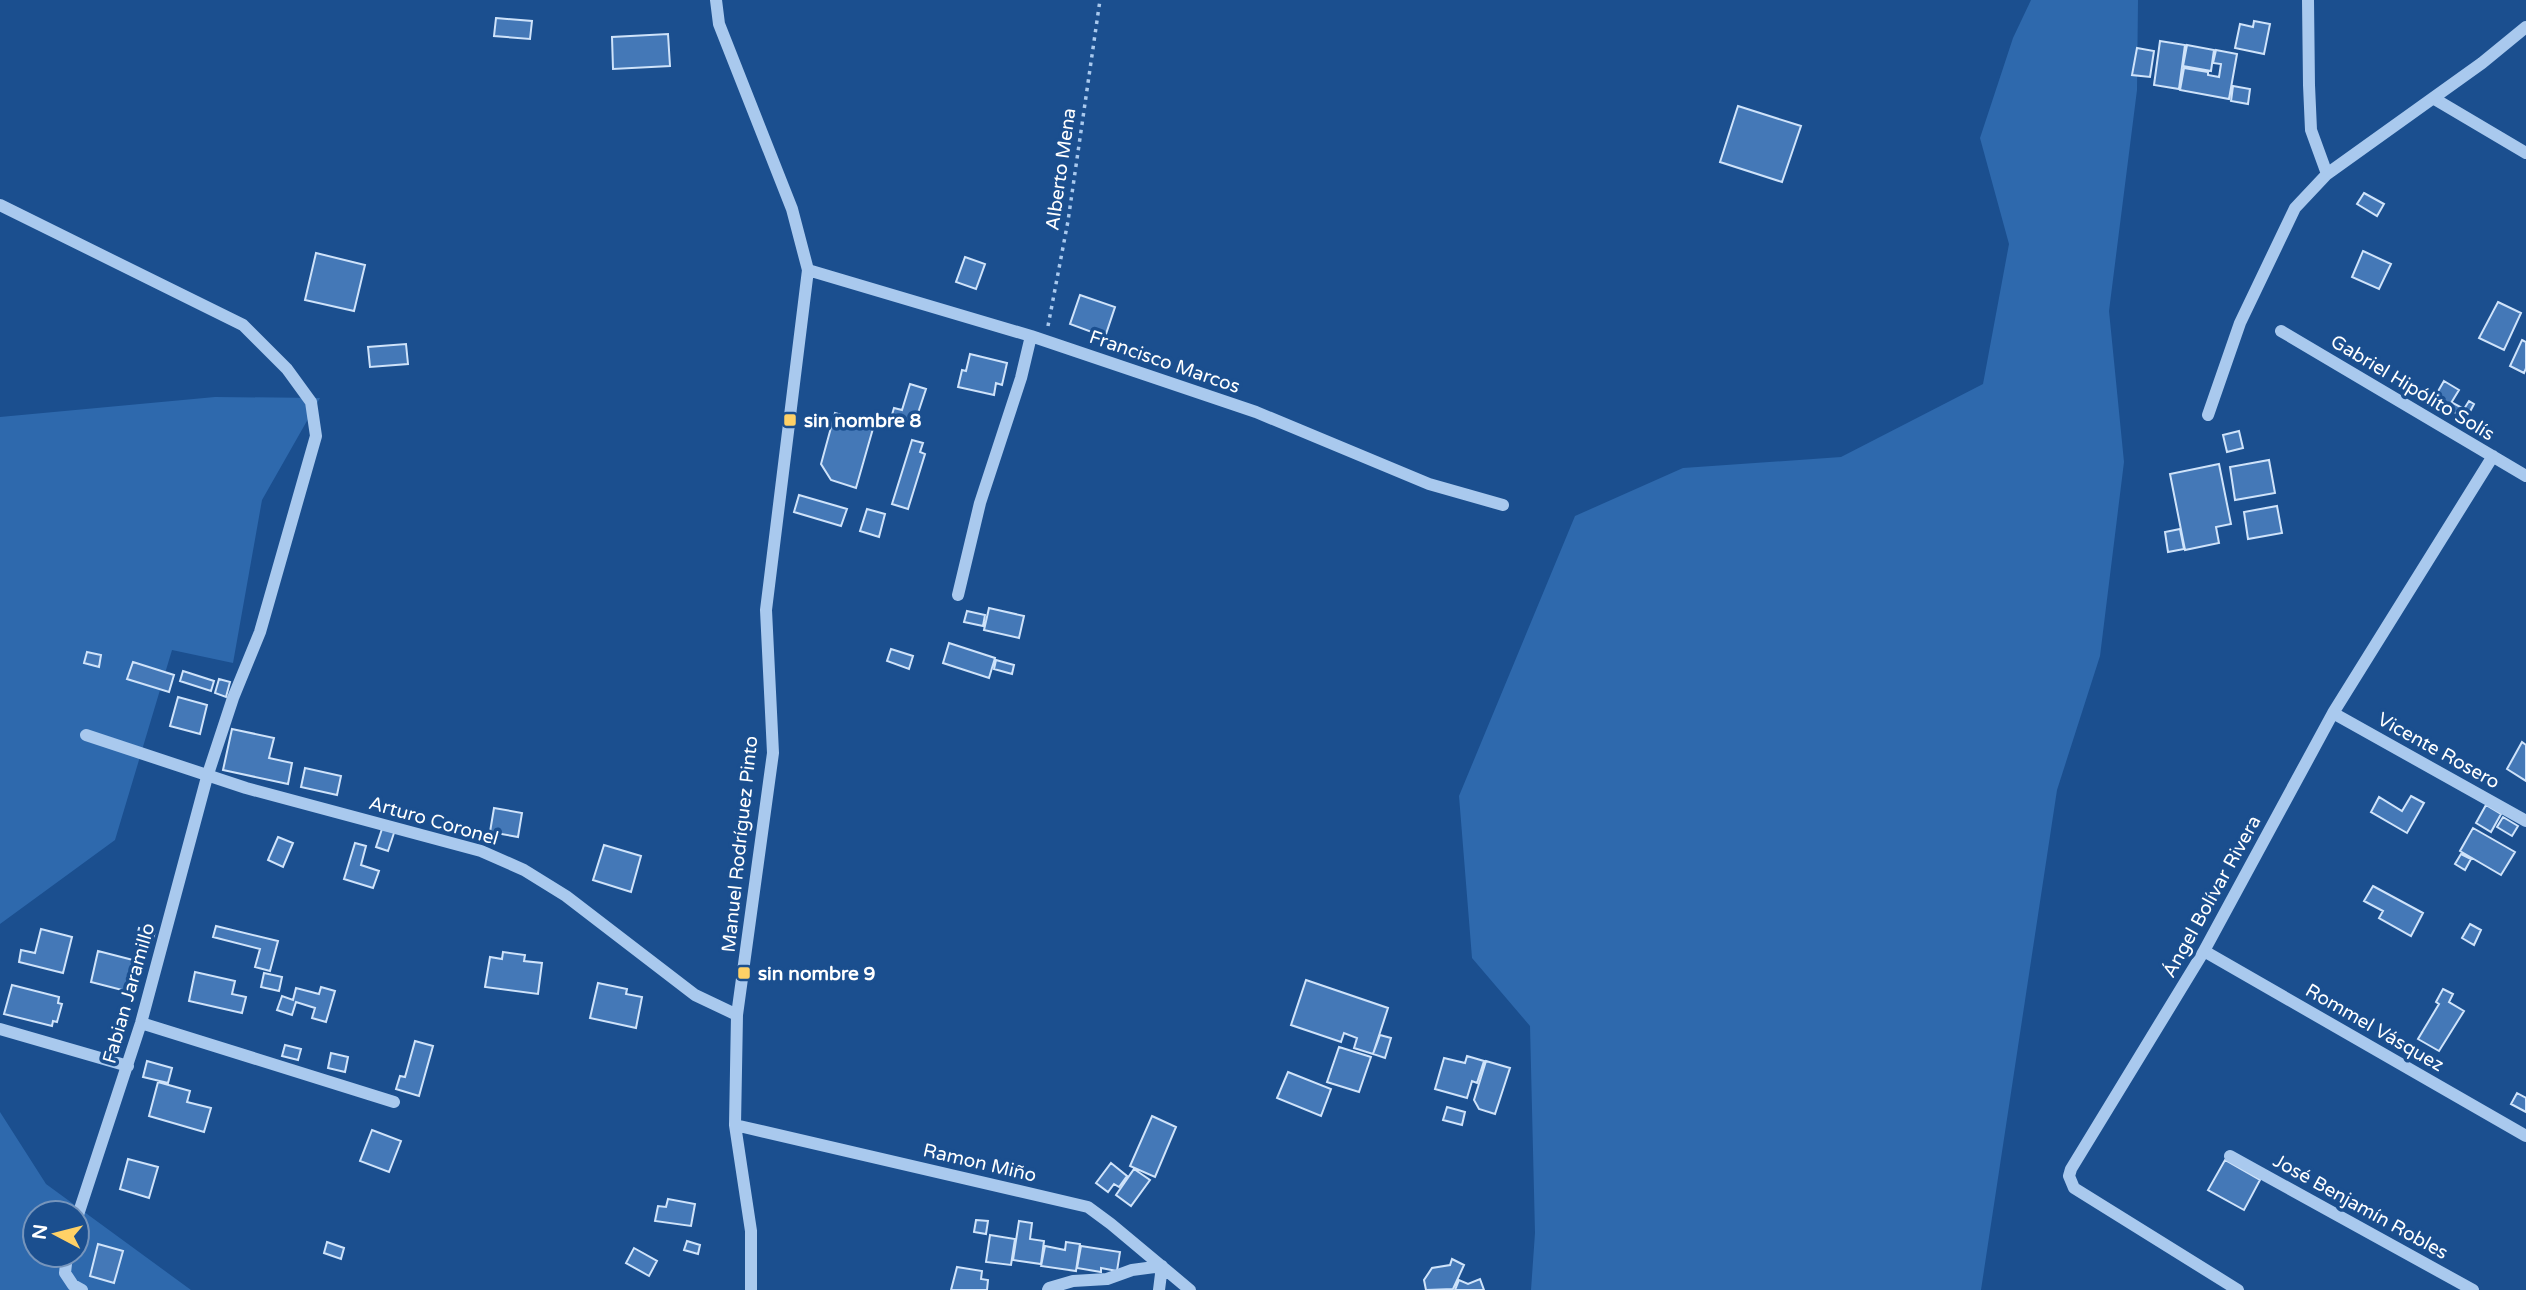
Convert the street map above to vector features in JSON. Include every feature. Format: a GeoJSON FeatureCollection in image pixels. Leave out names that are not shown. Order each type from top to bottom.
{"type":"FeatureCollection","features":[{"type":"Feature","properties":{"kind":"street","name":"Manuel Rodríguez Pinto"},"geometry":{"type":"LineString","coordinates":[[716,0],[719,24],[792,209],[808,270],[766,610],[772,753],[737,1015],[735,1125],[751,1231],[751,1290]]}},
{"type":"Feature","properties":{"kind":"street"},"geometry":{"type":"LineString","coordinates":[[2308,0],[2311,130],[2327,174]]}},
{"type":"Feature","properties":{"kind":"street"},"geometry":{"type":"LineString","coordinates":[[2208,415],[2240,323],[2295,208],[2327,174],[2482,63],[2526,27]]}},
{"type":"Feature","properties":{"kind":"street"},"geometry":{"type":"LineString","coordinates":[[2433,98],[2526,153]]}},
{"type":"Feature","properties":{"kind":"street","name":"Fabian Jaramillo"},"geometry":{"type":"LineString","coordinates":[[0,205],[243,325],[287,369],[311,402],[316,436],[260,632],[233,698],[207,777],[141,1023],[83,1199]]}},
{"type":"Feature","properties":{"kind":"street","name":"Francisco Marcos"},"geometry":{"type":"LineString","coordinates":[[808,270],[1031,336],[1256,412],[1429,484],[1503,505]]}},
{"type":"Feature","properties":{"kind":"street","name":"Gabriel Hipólito Solís"},"geometry":{"type":"LineString","coordinates":[[2281,331],[2526,476]]}},
{"type":"Feature","properties":{"kind":"street"},"geometry":{"type":"LineString","coordinates":[[958,595],[980,503],[1021,378],[1031,336]]}},
{"type":"Feature","properties":{"kind":"street","name":"Ángel Bolívar Rivera"},"geometry":{"type":"LineString","coordinates":[[2238,1290],[2074,1188],[2069,1176],[2071,1169],[2204,951],[2333,713],[2493,456]]}},
{"type":"Feature","properties":{"kind":"street","name":"Vicente Rosero"},"geometry":{"type":"LineString","coordinates":[[2333,713],[2526,821]]}},
{"type":"Feature","properties":{"kind":"street","name":"Arturo Coronel"},"geometry":{"type":"LineString","coordinates":[[86,734],[207,777],[492,855],[524,870],[566,896],[695,995],[737,1015]]}},
{"type":"Feature","properties":{"kind":"street","name":"Rommel Vásquez"},"geometry":{"type":"LineString","coordinates":[[2204,951],[2526,1136]]}},
{"type":"Feature","properties":{"kind":"street"},"geometry":{"type":"LineString","coordinates":[[141,1023],[394,1102]]}},
{"type":"Feature","properties":{"kind":"street"},"geometry":{"type":"LineString","coordinates":[[0,1029],[128,1066]]}},
{"type":"Feature","properties":{"kind":"street","name":"Ramon Miño"},"geometry":{"type":"LineString","coordinates":[[735,1125],[1088,1207],[1111,1223],[1190,1290]]}},
{"type":"Feature","properties":{"kind":"street","name":"José Benjamín Robles"},"geometry":{"type":"LineString","coordinates":[[2230,1156],[2473,1290]]}},
{"type":"Feature","properties":{"kind":"street"},"geometry":{"type":"LineString","coordinates":[[1048,1290],[1073,1281],[1107,1279],[1132,1270],[1162,1266],[1159,1290]]}},
{"type":"Feature","properties":{"kind":"street"},"geometry":{"type":"LineString","coordinates":[[65,1269],[65,1273],[73,1284],[82,1290]]}},
{"type":"Feature","properties":{"kind":"path","name":"Alberto Mena"},"geometry":{"type":"LineString","coordinates":[[1045,341],[1068,221],[1100,0]]}},
{"type":"Feature","properties":{"kind":"shaded area"},"geometry":{"type":"Polygon","coordinates":[[[2031,0],[2138,0],[2137,90],[2109,311],[2124,462],[2100,656],[2057,790],[1981,1290],[1531,1290],[1535,1233],[1530,1026],[1472,958],[1459,796],[1575,516],[1683,468],[1841,457],[1983,384],[2009,244],[1980,138],[2013,38],[2031,0]]]}},
{"type":"Feature","properties":{"kind":"shaded area"},"geometry":{"type":"Polygon","coordinates":[[[215,397],[320,398],[262,500],[233,663],[172,650],[115,840],[0,924],[0,417],[215,397]]]}},
{"type":"Feature","properties":{"kind":"shaded area"},"geometry":{"type":"Polygon","coordinates":[[[0,1112],[46,1184],[67,1199],[21,1199],[21,1269],[91,1269],[91,1217],[191,1290],[0,1290],[0,1112]]]}},
{"type":"Feature","properties":{"kind":"building"},"geometry":{"type":"Polygon","coordinates":[[[496,18],[532,21],[530,39],[494,36],[496,18]]]}},
{"type":"Feature","properties":{"kind":"building"},"geometry":{"type":"Polygon","coordinates":[[[2254,21],[2270,24],[2264,54],[2235,48],[2240,24],[2253,27],[2254,21]]]}},
{"type":"Feature","properties":{"kind":"building"},"geometry":{"type":"Polygon","coordinates":[[[668,34],[670,66],[613,69],[612,37],[668,34]]]}},
{"type":"Feature","properties":{"kind":"building"},"geometry":{"type":"Polygon","coordinates":[[[2160,41],[2185,45],[2179,89],[2154,85],[2160,41]]]}},
{"type":"Feature","properties":{"kind":"building"},"geometry":{"type":"Polygon","coordinates":[[[2187,45],[2214,50],[2211,71],[2183,66],[2187,45]]]}},
{"type":"Feature","properties":{"kind":"building"},"geometry":{"type":"Polygon","coordinates":[[[2137,48],[2154,51],[2150,77],[2132,75],[2137,48]]]}},
{"type":"Feature","properties":{"kind":"building"},"geometry":{"type":"Polygon","coordinates":[[[2216,50],[2237,54],[2229,99],[2180,90],[2184,68],[2208,72],[2208,75],[2219,77],[2221,64],[2213,63],[2216,50]]]}},
{"type":"Feature","properties":{"kind":"building"},"geometry":{"type":"Polygon","coordinates":[[[2233,86],[2250,89],[2248,104],[2231,101],[2233,86]]]}},
{"type":"Feature","properties":{"kind":"building"},"geometry":{"type":"Polygon","coordinates":[[[1738,106],[1801,126],[1782,182],[1720,162],[1738,106]]]}},
{"type":"Feature","properties":{"kind":"building"},"geometry":{"type":"Polygon","coordinates":[[[2364,193],[2384,204],[2377,216],[2357,204],[2364,193]]]}},
{"type":"Feature","properties":{"kind":"building"},"geometry":{"type":"Polygon","coordinates":[[[2363,251],[2391,264],[2379,289],[2352,277],[2363,251]]]}},
{"type":"Feature","properties":{"kind":"building"},"geometry":{"type":"Polygon","coordinates":[[[316,253],[365,265],[354,311],[305,300],[316,253]]]}},
{"type":"Feature","properties":{"kind":"building"},"geometry":{"type":"Polygon","coordinates":[[[965,257],[985,264],[976,289],[956,282],[965,257]]]}},
{"type":"Feature","properties":{"kind":"building"},"geometry":{"type":"Polygon","coordinates":[[[1080,295],[1115,307],[1105,337],[1070,324],[1080,295]]]}},
{"type":"Feature","properties":{"kind":"building"},"geometry":{"type":"Polygon","coordinates":[[[2498,302],[2521,313],[2504,350],[2479,338],[2498,302]]]}},
{"type":"Feature","properties":{"kind":"building"},"geometry":{"type":"Polygon","coordinates":[[[2522,340],[2526,342],[2524,373],[2510,366],[2522,340]]]}},
{"type":"Feature","properties":{"kind":"building"},"geometry":{"type":"Polygon","coordinates":[[[406,344],[408,364],[370,367],[368,347],[406,344]]]}},
{"type":"Feature","properties":{"kind":"building"},"geometry":{"type":"Polygon","coordinates":[[[970,354],[1007,363],[1002,385],[996,383],[994,395],[958,387],[970,354]]]}},
{"type":"Feature","properties":{"kind":"building"},"geometry":{"type":"Polygon","coordinates":[[[2444,381],[2459,390],[2448,408],[2433,400],[2444,381]]]}},
{"type":"Feature","properties":{"kind":"building"},"geometry":{"type":"Polygon","coordinates":[[[910,384],[926,389],[914,425],[891,418],[894,408],[902,410],[910,384]]]}},
{"type":"Feature","properties":{"kind":"building"},"geometry":{"type":"Polygon","coordinates":[[[2469,401],[2474,404],[2466,419],[2449,409],[2453,403],[2464,409],[2469,401]]]}},
{"type":"Feature","properties":{"kind":"building"},"geometry":{"type":"Polygon","coordinates":[[[835,413],[874,425],[856,488],[831,480],[821,464],[835,413]]]}},
{"type":"Feature","properties":{"kind":"building"},"geometry":{"type":"Polygon","coordinates":[[[2239,431],[2243,448],[2227,452],[2223,435],[2239,431]]]}},
{"type":"Feature","properties":{"kind":"building"},"geometry":{"type":"Polygon","coordinates":[[[912,440],[923,443],[920,452],[925,454],[908,509],[892,504],[912,440]]]}},
{"type":"Feature","properties":{"kind":"building"},"geometry":{"type":"Polygon","coordinates":[[[2269,460],[2275,493],[2235,500],[2230,467],[2269,460]]]}},
{"type":"Feature","properties":{"kind":"building"},"geometry":{"type":"Polygon","coordinates":[[[2219,464],[2231,524],[2216,527],[2219,543],[2185,550],[2170,474],[2219,464]]]}},
{"type":"Feature","properties":{"kind":"building"},"geometry":{"type":"Polygon","coordinates":[[[799,495],[847,509],[841,526],[794,512],[799,495]]]}},
{"type":"Feature","properties":{"kind":"building"},"geometry":{"type":"Polygon","coordinates":[[[2277,506],[2282,533],[2248,539],[2244,512],[2277,506]]]}},
{"type":"Feature","properties":{"kind":"building"},"geometry":{"type":"Polygon","coordinates":[[[867,509],[885,514],[879,537],[860,531],[867,509]]]}},
{"type":"Feature","properties":{"kind":"building"},"geometry":{"type":"Polygon","coordinates":[[[2180,529],[2184,549],[2168,552],[2165,532],[2180,529]]]}},
{"type":"Feature","properties":{"kind":"building"},"geometry":{"type":"Polygon","coordinates":[[[989,608],[1024,616],[1019,638],[984,630],[989,608]]]}},
{"type":"Feature","properties":{"kind":"building"},"geometry":{"type":"Polygon","coordinates":[[[967,611],[985,615],[983,626],[964,622],[967,611]]]}},
{"type":"Feature","properties":{"kind":"building"},"geometry":{"type":"Polygon","coordinates":[[[949,643],[995,658],[989,678],[943,663],[949,643]]]}},
{"type":"Feature","properties":{"kind":"building"},"geometry":{"type":"Polygon","coordinates":[[[891,649],[913,656],[909,669],[887,661],[891,649]]]}},
{"type":"Feature","properties":{"kind":"building"},"geometry":{"type":"Polygon","coordinates":[[[87,652],[101,655],[99,667],[84,663],[87,652]]]}},
{"type":"Feature","properties":{"kind":"building"},"geometry":{"type":"Polygon","coordinates":[[[996,660],[1014,665],[1012,674],[994,669],[996,660]]]}},
{"type":"Feature","properties":{"kind":"building"},"geometry":{"type":"Polygon","coordinates":[[[133,662],[174,675],[169,692],[127,679],[133,662]]]}},
{"type":"Feature","properties":{"kind":"building"},"geometry":{"type":"Polygon","coordinates":[[[183,671],[214,681],[211,691],[180,681],[183,671]]]}},
{"type":"Feature","properties":{"kind":"building"},"geometry":{"type":"Polygon","coordinates":[[[219,679],[230,682],[226,697],[215,693],[219,679]]]}},
{"type":"Feature","properties":{"kind":"building"},"geometry":{"type":"Polygon","coordinates":[[[178,697],[207,705],[200,734],[170,726],[178,697]]]}},
{"type":"Feature","properties":{"kind":"building"},"geometry":{"type":"Polygon","coordinates":[[[232,729],[274,738],[269,758],[292,763],[288,784],[223,770],[232,729]]]}},
{"type":"Feature","properties":{"kind":"building"},"geometry":{"type":"Polygon","coordinates":[[[2522,742],[2526,745],[2526,781],[2507,769],[2522,742]]]}},
{"type":"Feature","properties":{"kind":"building"},"geometry":{"type":"Polygon","coordinates":[[[305,768],[341,776],[337,795],[301,787],[305,768]]]}},
{"type":"Feature","properties":{"kind":"building"},"geometry":{"type":"Polygon","coordinates":[[[2411,796],[2424,803],[2407,833],[2371,812],[2379,797],[2402,811],[2411,796]]]}},
{"type":"Feature","properties":{"kind":"building"},"geometry":{"type":"Polygon","coordinates":[[[2486,805],[2501,814],[2491,832],[2476,823],[2486,805]]]}},
{"type":"Feature","properties":{"kind":"building"},"geometry":{"type":"Polygon","coordinates":[[[494,808],[522,813],[518,837],[490,832],[494,808]]]}},
{"type":"Feature","properties":{"kind":"building"},"geometry":{"type":"Polygon","coordinates":[[[2503,817],[2518,826],[2512,836],[2497,827],[2503,817]]]}},
{"type":"Feature","properties":{"kind":"building"},"geometry":{"type":"Polygon","coordinates":[[[383,826],[395,830],[388,851],[376,847],[383,826]]]}},
{"type":"Feature","properties":{"kind":"building"},"geometry":{"type":"Polygon","coordinates":[[[2473,828],[2515,852],[2501,875],[2460,851],[2473,828]]]}},
{"type":"Feature","properties":{"kind":"building"},"geometry":{"type":"Polygon","coordinates":[[[278,837],[293,843],[283,867],[268,860],[278,837]]]}},
{"type":"Feature","properties":{"kind":"building"},"geometry":{"type":"Polygon","coordinates":[[[355,843],[366,846],[361,865],[379,871],[373,888],[344,879],[355,843]]]}},
{"type":"Feature","properties":{"kind":"building"},"geometry":{"type":"Polygon","coordinates":[[[604,845],[641,856],[631,892],[593,880],[604,845]]]}},
{"type":"Feature","properties":{"kind":"building"},"geometry":{"type":"Polygon","coordinates":[[[2461,854],[2471,859],[2465,870],[2455,864],[2461,854]]]}},
{"type":"Feature","properties":{"kind":"building"},"geometry":{"type":"Polygon","coordinates":[[[2373,886],[2423,913],[2411,936],[2379,918],[2383,911],[2364,901],[2373,886]]]}},
{"type":"Feature","properties":{"kind":"building"},"geometry":{"type":"Polygon","coordinates":[[[2470,924],[2481,930],[2474,945],[2462,938],[2470,924]]]}},
{"type":"Feature","properties":{"kind":"building"},"geometry":{"type":"Polygon","coordinates":[[[216,926],[278,941],[270,971],[255,967],[260,949],[213,937],[216,926]]]}},
{"type":"Feature","properties":{"kind":"building"},"geometry":{"type":"Polygon","coordinates":[[[139,928],[155,932],[151,944],[136,940],[139,928]]]}},
{"type":"Feature","properties":{"kind":"building"},"geometry":{"type":"Polygon","coordinates":[[[41,929],[72,937],[63,973],[19,962],[21,950],[35,953],[41,929]]]}},
{"type":"Feature","properties":{"kind":"building"},"geometry":{"type":"Polygon","coordinates":[[[98,951],[133,960],[126,991],[91,982],[98,951]]]}},
{"type":"Feature","properties":{"kind":"building"},"geometry":{"type":"Polygon","coordinates":[[[503,952],[525,955],[524,961],[542,963],[538,994],[485,987],[490,957],[502,959],[503,952]]]}},
{"type":"Feature","properties":{"kind":"building"},"geometry":{"type":"Polygon","coordinates":[[[195,972],[235,981],[232,994],[246,997],[242,1013],[189,1001],[195,972]]]}},
{"type":"Feature","properties":{"kind":"building"},"geometry":{"type":"Polygon","coordinates":[[[264,973],[282,977],[279,991],[261,987],[264,973]]]}},
{"type":"Feature","properties":{"kind":"building"},"geometry":{"type":"Polygon","coordinates":[[[1306,980],[1388,1008],[1373,1054],[1354,1048],[1357,1038],[1344,1033],[1341,1042],[1291,1025],[1306,980]]]}},
{"type":"Feature","properties":{"kind":"building"},"geometry":{"type":"Polygon","coordinates":[[[598,983],[627,989],[626,994],[642,997],[636,1028],[590,1018],[598,983]]]}},
{"type":"Feature","properties":{"kind":"building"},"geometry":{"type":"Polygon","coordinates":[[[12,985],[59,997],[58,1003],[62,1004],[57,1022],[53,1021],[52,1026],[4,1014],[12,985]]]}},
{"type":"Feature","properties":{"kind":"building"},"geometry":{"type":"Polygon","coordinates":[[[321,987],[335,991],[326,1022],[312,1018],[315,1008],[296,1002],[292,1015],[277,1010],[282,996],[293,1000],[296,988],[319,994],[321,987]]]}},
{"type":"Feature","properties":{"kind":"building"},"geometry":{"type":"Polygon","coordinates":[[[2443,989],[2453,994],[2449,1002],[2464,1011],[2439,1051],[2418,1039],[2439,1004],[2436,1002],[2443,989]]]}},
{"type":"Feature","properties":{"kind":"building"},"geometry":{"type":"Polygon","coordinates":[[[1380,1035],[1391,1038],[1385,1058],[1373,1054],[1380,1035]]]}},
{"type":"Feature","properties":{"kind":"building"},"geometry":{"type":"Polygon","coordinates":[[[415,1041],[433,1046],[419,1096],[396,1089],[400,1076],[405,1077],[415,1041]]]}},
{"type":"Feature","properties":{"kind":"building"},"geometry":{"type":"Polygon","coordinates":[[[285,1045],[301,1049],[298,1060],[282,1056],[285,1045]]]}},
{"type":"Feature","properties":{"kind":"building"},"geometry":{"type":"Polygon","coordinates":[[[1339,1047],[1371,1057],[1359,1092],[1327,1082],[1339,1047]]]}},
{"type":"Feature","properties":{"kind":"building"},"geometry":{"type":"Polygon","coordinates":[[[331,1053],[348,1057],[345,1072],[328,1068],[331,1053]]]}},
{"type":"Feature","properties":{"kind":"building"},"geometry":{"type":"Polygon","coordinates":[[[1467,1056],[1484,1061],[1477,1083],[1472,1081],[1467,1098],[1435,1089],[1444,1058],[1465,1063],[1467,1056]]]}},
{"type":"Feature","properties":{"kind":"building"},"geometry":{"type":"Polygon","coordinates":[[[147,1061],[172,1068],[168,1083],[143,1077],[147,1061]]]}},
{"type":"Feature","properties":{"kind":"building"},"geometry":{"type":"Polygon","coordinates":[[[1486,1061],[1510,1068],[1495,1114],[1479,1109],[1474,1100],[1486,1061]]]}},
{"type":"Feature","properties":{"kind":"building"},"geometry":{"type":"Polygon","coordinates":[[[1288,1072],[1331,1089],[1321,1116],[1277,1098],[1288,1072]]]}},
{"type":"Feature","properties":{"kind":"building"},"geometry":{"type":"Polygon","coordinates":[[[158,1082],[190,1091],[187,1102],[211,1108],[204,1132],[149,1116],[158,1082]]]}},
{"type":"Feature","properties":{"kind":"building"},"geometry":{"type":"Polygon","coordinates":[[[2517,1093],[2526,1098],[2526,1112],[2511,1104],[2517,1093]]]}},
{"type":"Feature","properties":{"kind":"building"},"geometry":{"type":"Polygon","coordinates":[[[1447,1107],[1465,1112],[1462,1125],[1443,1120],[1447,1107]]]}},
{"type":"Feature","properties":{"kind":"building"},"geometry":{"type":"Polygon","coordinates":[[[1152,1116],[1176,1127],[1155,1177],[1130,1166],[1152,1116]]]}},
{"type":"Feature","properties":{"kind":"building"},"geometry":{"type":"Polygon","coordinates":[[[372,1130],[401,1141],[389,1172],[360,1161],[372,1130]]]}},
{"type":"Feature","properties":{"kind":"building"},"geometry":{"type":"Polygon","coordinates":[[[128,1159],[158,1167],[149,1198],[120,1189],[128,1159]]]}},
{"type":"Feature","properties":{"kind":"building"},"geometry":{"type":"Polygon","coordinates":[[[2225,1160],[2260,1180],[2244,1210],[2208,1190],[2225,1160]]]}},
{"type":"Feature","properties":{"kind":"building"},"geometry":{"type":"Polygon","coordinates":[[[1111,1163],[1127,1176],[1119,1187],[1114,1184],[1108,1192],[1096,1183],[1111,1163]]]}},
{"type":"Feature","properties":{"kind":"building"},"geometry":{"type":"Polygon","coordinates":[[[1134,1169],[1150,1180],[1131,1206],[1116,1195],[1134,1169]]]}},
{"type":"Feature","properties":{"kind":"building"},"geometry":{"type":"Polygon","coordinates":[[[668,1199],[695,1204],[691,1226],[655,1221],[658,1206],[666,1207],[668,1199]]]}},
{"type":"Feature","properties":{"kind":"building"},"geometry":{"type":"Polygon","coordinates":[[[976,1220],[988,1221],[986,1234],[974,1232],[976,1220]]]}},
{"type":"Feature","properties":{"kind":"building"},"geometry":{"type":"Polygon","coordinates":[[[1019,1221],[1032,1223],[1030,1239],[1044,1241],[1041,1264],[1013,1260],[1019,1221]]]}},
{"type":"Feature","properties":{"kind":"building"},"geometry":{"type":"Polygon","coordinates":[[[990,1235],[1015,1239],[1011,1265],[986,1262],[990,1235]]]}},
{"type":"Feature","properties":{"kind":"building"},"geometry":{"type":"Polygon","coordinates":[[[687,1241],[700,1245],[698,1254],[684,1250],[687,1241]]]}},
{"type":"Feature","properties":{"kind":"building"},"geometry":{"type":"Polygon","coordinates":[[[327,1242],[344,1248],[341,1259],[324,1253],[327,1242]]]}},
{"type":"Feature","properties":{"kind":"building"},"geometry":{"type":"Polygon","coordinates":[[[1066,1242],[1080,1244],[1076,1271],[1041,1266],[1045,1246],[1065,1250],[1066,1242]]]}},
{"type":"Feature","properties":{"kind":"building"},"geometry":{"type":"Polygon","coordinates":[[[98,1244],[123,1251],[114,1283],[90,1276],[98,1244]]]}},
{"type":"Feature","properties":{"kind":"building"},"geometry":{"type":"Polygon","coordinates":[[[1081,1246],[1120,1252],[1117,1271],[1101,1268],[1101,1272],[1077,1268],[1081,1246]]]}},
{"type":"Feature","properties":{"kind":"building"},"geometry":{"type":"Polygon","coordinates":[[[634,1248],[657,1261],[649,1276],[626,1263],[634,1248]]]}},
{"type":"Feature","properties":{"kind":"building"},"geometry":{"type":"Polygon","coordinates":[[[1452,1259],[1464,1265],[1453,1289],[1426,1290],[1424,1280],[1432,1268],[1450,1265],[1452,1259]]]}},
{"type":"Feature","properties":{"kind":"building"},"geometry":{"type":"Polygon","coordinates":[[[957,1267],[982,1271],[981,1279],[988,1280],[987,1290],[951,1290],[957,1267]]]}},
{"type":"Feature","properties":{"kind":"building"},"geometry":{"type":"Polygon","coordinates":[[[1480,1279],[1484,1290],[1455,1290],[1459,1280],[1468,1284],[1480,1279]]]}},
{"type":"Feature","properties":{"kind":"place","name":"sin nombre 8"},"geometry":{"type":"Point","coordinates":[790,420]}},
{"type":"Feature","properties":{"kind":"place","name":"sin nombre 9"},"geometry":{"type":"Point","coordinates":[744,973]}}]}
